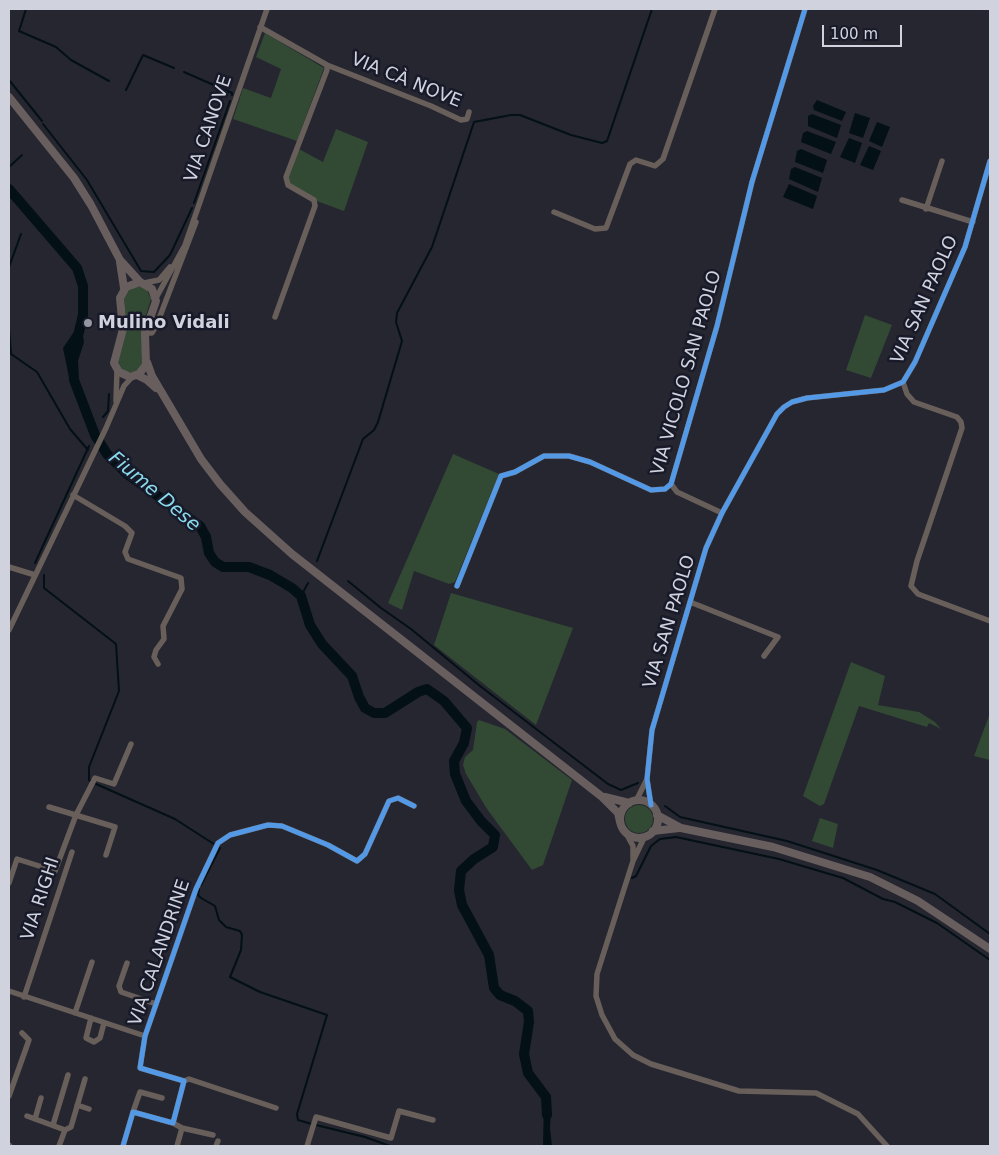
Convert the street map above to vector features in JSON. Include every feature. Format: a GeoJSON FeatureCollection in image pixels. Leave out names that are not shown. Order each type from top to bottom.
{"type":"FeatureCollection","features":[{"type":"Feature","properties":{"kind":"main road"},"geometry":{"type":"LineString","coordinates":[[9,97],[84,192],[120,260],[152,290],[156,298],[145,333],[148,368],[184,433],[210,473],[260,527],[292,554],[601,796],[618,813],[620,822],[627,835],[644,838],[653,831],[658,821],[651,805],[601,796]]}},
{"type":"Feature","properties":{"kind":"main road"},"geometry":{"type":"LineString","coordinates":[[120,260],[124,288],[120,298],[123,329],[114,358],[117,369],[125,376],[135,376],[147,380],[167,401]]}},
{"type":"Feature","properties":{"kind":"main road"},"geometry":{"type":"LineString","coordinates":[[124,288],[131,283],[142,282]]}},
{"type":"Feature","properties":{"kind":"main road"},"geometry":{"type":"LineString","coordinates":[[135,376],[144,370],[147,362]]}},
{"type":"Feature","properties":{"kind":"main road"},"geometry":{"type":"LineString","coordinates":[[620,822],[622,811],[633,802]]}},
{"type":"Feature","properties":{"kind":"main road"},"geometry":{"type":"LineString","coordinates":[[657,815],[681,828],[773,847],[870,877],[918,901],[990,949]]}},
{"type":"Feature","properties":{"kind":"main road"},"geometry":{"type":"LineString","coordinates":[[653,831],[681,828]]}},
{"type":"Feature","properties":{"kind":"street","name":"VIA CANOVE"},"geometry":{"type":"LineString","coordinates":[[156,298],[178,258],[267,9]]}},
{"type":"Feature","properties":{"kind":"street"},"geometry":{"type":"LineString","coordinates":[[554,212],[595,229],[606,228],[630,164],[636,160],[655,166],[663,159],[714,9]]}},
{"type":"Feature","properties":{"kind":"street","name":"VIA VICOLO SAN PAOLO"},"geometry":{"type":"LineString","coordinates":[[457,586],[501,476],[516,472],[544,456],[568,456],[590,462],[651,490],[665,489],[671,484],[717,326],[752,182],[805,9]]}},
{"type":"Feature","properties":{"kind":"street","name":"VIA CÀ NOVE"},"geometry":{"type":"LineString","coordinates":[[260,28],[327,65],[462,120],[467,119],[469,112]]}},
{"type":"Feature","properties":{"kind":"street","name":"VIA CÀ NOVE"},"geometry":{"type":"LineString","coordinates":[[275,317],[315,206],[314,200],[288,185],[286,177],[327,70],[327,65]]}},
{"type":"Feature","properties":{"kind":"street"},"geometry":{"type":"LineString","coordinates":[[926,208],[942,161]]}},
{"type":"Feature","properties":{"kind":"street","name":"VIA SAN PAOLO"},"geometry":{"type":"LineString","coordinates":[[651,805],[647,779],[652,730],[706,548],[722,513],[777,414],[784,407],[792,402],[807,398],[884,390],[902,382],[915,362],[965,247],[990,161]]}},
{"type":"Feature","properties":{"kind":"street"},"geometry":{"type":"LineString","coordinates":[[902,200],[972,222]]}},
{"type":"Feature","properties":{"kind":"street"},"geometry":{"type":"LineString","coordinates":[[145,333],[152,333],[157,324],[196,222]]}},
{"type":"Feature","properties":{"kind":"street","name":"VIA CANOVE"},"geometry":{"type":"LineString","coordinates":[[142,282],[159,280],[178,258]]}},
{"type":"Feature","properties":{"kind":"street"},"geometry":{"type":"LineString","coordinates":[[115,410],[117,369]]}},
{"type":"Feature","properties":{"kind":"street"},"geometry":{"type":"LineString","coordinates":[[9,630],[115,410],[124,386],[135,376]]}},
{"type":"Feature","properties":{"kind":"street","name":"VIA SAN PAOLO"},"geometry":{"type":"LineString","coordinates":[[902,382],[907,394],[914,402],[957,417],[961,422],[962,428],[917,561],[911,586],[918,594],[990,621]]}},
{"type":"Feature","properties":{"kind":"street","name":"VIA VICOLO SAN PAOLO"},"geometry":{"type":"LineString","coordinates":[[671,484],[677,492],[722,513]]}},
{"type":"Feature","properties":{"kind":"street"},"geometry":{"type":"LineString","coordinates":[[73,495],[125,526],[132,533],[125,552],[128,559],[181,578],[182,590],[163,626],[164,638],[154,657],[158,664]]}},
{"type":"Feature","properties":{"kind":"street"},"geometry":{"type":"LineString","coordinates":[[9,567],[34,575]]}},
{"type":"Feature","properties":{"kind":"street"},"geometry":{"type":"LineString","coordinates":[[690,602],[778,637],[764,656]]}},
{"type":"Feature","properties":{"kind":"street"},"geometry":{"type":"LineString","coordinates":[[55,871],[76,816],[95,778],[114,784],[131,744]]}},
{"type":"Feature","properties":{"kind":"street","name":"VIA SAN PAOLO"},"geometry":{"type":"LineString","coordinates":[[633,802],[647,779]]}},
{"type":"Feature","properties":{"kind":"street","name":"VIA CALANDRINE"},"geometry":{"type":"LineString","coordinates":[[276,1108],[189,1079],[184,1082],[140,1068],[145,1036],[196,889],[216,845],[230,835],[268,825],[282,826],[328,844],[357,861],[365,854],[388,801],[398,798],[414,806]]}},
{"type":"Feature","properties":{"kind":"street"},"geometry":{"type":"LineString","coordinates":[[49,808],[115,827],[106,855]]}},
{"type":"Feature","properties":{"kind":"street"},"geometry":{"type":"LineString","coordinates":[[627,835],[633,846],[633,862]]}},
{"type":"Feature","properties":{"kind":"street"},"geometry":{"type":"LineString","coordinates":[[644,838],[633,862],[597,974],[596,996],[602,1015],[615,1039],[633,1055],[650,1064],[690,1077],[739,1090],[816,1093],[842,1104],[858,1114],[887,1146]]}},
{"type":"Feature","properties":{"kind":"street","name":"VIA RIGHI"},"geometry":{"type":"LineString","coordinates":[[24,997],[72,852]]}},
{"type":"Feature","properties":{"kind":"street"},"geometry":{"type":"LineString","coordinates":[[9,879],[17,859],[65,874]]}},
{"type":"Feature","properties":{"kind":"street"},"geometry":{"type":"LineString","coordinates":[[75,1013],[92,962]]}},
{"type":"Feature","properties":{"kind":"street","name":"VIA CALANDRINE"},"geometry":{"type":"LineString","coordinates":[[127,963],[119,986],[121,992],[156,1004]]}},
{"type":"Feature","properties":{"kind":"street"},"geometry":{"type":"LineString","coordinates":[[9,991],[145,1036]]}},
{"type":"Feature","properties":{"kind":"street"},"geometry":{"type":"LineString","coordinates":[[91,1018],[86,1038],[94,1042],[98,1041],[104,1022]]}},
{"type":"Feature","properties":{"kind":"street"},"geometry":{"type":"LineString","coordinates":[[9,1092],[29,1040],[22,1032]]}},
{"type":"Feature","properties":{"kind":"street"},"geometry":{"type":"LineString","coordinates":[[53,1125],[68,1075]]}},
{"type":"Feature","properties":{"kind":"street"},"geometry":{"type":"LineString","coordinates":[[58,1146],[65,1130],[71,1127],[85,1079]]}},
{"type":"Feature","properties":{"kind":"street"},"geometry":{"type":"LineString","coordinates":[[173,1123],[184,1082]]}},
{"type":"Feature","properties":{"kind":"street"},"geometry":{"type":"LineString","coordinates":[[122,1146],[140,1092],[162,1098]]}},
{"type":"Feature","properties":{"kind":"street"},"geometry":{"type":"LineString","coordinates":[[35,1119],[41,1098]]}},
{"type":"Feature","properties":{"kind":"street"},"geometry":{"type":"LineString","coordinates":[[77,1106],[89,1109]]}},
{"type":"Feature","properties":{"kind":"street"},"geometry":{"type":"LineString","coordinates":[[307,1146],[316,1117],[391,1138],[399,1111],[433,1120]]}},
{"type":"Feature","properties":{"kind":"street"},"geometry":{"type":"LineString","coordinates":[[133,1112],[173,1123],[182,1128],[213,1135]]}},
{"type":"Feature","properties":{"kind":"street"},"geometry":{"type":"LineString","coordinates":[[27,1116],[65,1130]]}},
{"type":"Feature","properties":{"kind":"street"},"geometry":{"type":"LineString","coordinates":[[177,1146],[182,1128]]}},
{"type":"Feature","properties":{"kind":"green space"},"geometry":{"type":"Polygon","coordinates":[[[265,33],[324,68],[297,141],[233,119],[243,88],[271,98],[281,69],[256,57],[265,33]]]}},
{"type":"Feature","properties":{"kind":"green space"},"geometry":{"type":"Polygon","coordinates":[[[336,129],[368,142],[344,211],[314,200],[290,187],[286,177],[297,148],[323,162],[336,129]]]}},
{"type":"Feature","properties":{"kind":"green space"},"geometry":{"type":"Polygon","coordinates":[[[139,286],[147,290],[151,299],[142,328],[142,365],[137,371],[132,373],[123,371],[118,361],[127,328],[124,298],[129,289],[139,286]]]}},
{"type":"Feature","properties":{"kind":"green space"},"geometry":{"type":"Polygon","coordinates":[[[865,315],[892,325],[871,378],[846,370],[865,315]]]}},
{"type":"Feature","properties":{"kind":"green space"},"geometry":{"type":"Polygon","coordinates":[[[453,454],[499,474],[455,582],[449,584],[414,571],[402,610],[388,603],[453,454]]]}},
{"type":"Feature","properties":{"kind":"green space"},"geometry":{"type":"Polygon","coordinates":[[[451,593],[573,628],[536,725],[434,645],[451,593]]]}},
{"type":"Feature","properties":{"kind":"green space"},"geometry":{"type":"Polygon","coordinates":[[[851,662],[885,676],[878,705],[919,712],[935,722],[941,729],[929,723],[927,727],[859,706],[824,804],[820,806],[803,796],[851,662]]]}},
{"type":"Feature","properties":{"kind":"green space"},"geometry":{"type":"Polygon","coordinates":[[[990,713],[990,760],[974,756],[990,713]]]}},
{"type":"Feature","properties":{"kind":"green space"},"geometry":{"type":"Polygon","coordinates":[[[479,720],[505,729],[572,780],[543,865],[532,870],[487,809],[466,774],[463,765],[465,757],[473,750],[477,722],[479,720]]]}},
{"type":"Feature","properties":{"kind":"green space"},"geometry":{"type":"Polygon","coordinates":[[[639,805],[649,809],[653,819],[649,829],[639,833],[629,829],[625,819],[629,809],[639,805]]]}},
{"type":"Feature","properties":{"kind":"green space"},"geometry":{"type":"Polygon","coordinates":[[[820,818],[838,824],[833,848],[812,841],[820,818]]]}},
{"type":"Feature","properties":{"kind":"shaded area"},"geometry":{"type":"Polygon","coordinates":[[[817,100],[846,112],[842,121],[814,110],[813,106],[817,100]]]}},
{"type":"Feature","properties":{"kind":"shaded area"},"geometry":{"type":"Polygon","coordinates":[[[855,113],[870,118],[863,138],[849,133],[855,113]]]}},
{"type":"Feature","properties":{"kind":"shaded area"},"geometry":{"type":"Polygon","coordinates":[[[812,114],[841,125],[837,138],[808,126],[808,116],[812,114]]]}},
{"type":"Feature","properties":{"kind":"shaded area"},"geometry":{"type":"Polygon","coordinates":[[[877,122],[890,127],[882,147],[869,141],[877,122]]]}},
{"type":"Feature","properties":{"kind":"shaded area"},"geometry":{"type":"Polygon","coordinates":[[[807,131],[836,142],[831,154],[801,142],[803,133],[807,131]]]}},
{"type":"Feature","properties":{"kind":"shaded area"},"geometry":{"type":"Polygon","coordinates":[[[849,138],[862,143],[855,163],[840,157],[849,138]]]}},
{"type":"Feature","properties":{"kind":"shaded area"},"geometry":{"type":"Polygon","coordinates":[[[869,146],[881,151],[873,170],[860,165],[869,146]]]}},
{"type":"Feature","properties":{"kind":"shaded area"},"geometry":{"type":"Polygon","coordinates":[[[801,149],[827,160],[823,173],[795,162],[797,151],[801,149]]]}},
{"type":"Feature","properties":{"kind":"shaded area"},"geometry":{"type":"Polygon","coordinates":[[[795,167],[822,178],[818,192],[789,179],[791,169],[795,167]]]}},
{"type":"Feature","properties":{"kind":"shaded area"},"geometry":{"type":"Polygon","coordinates":[[[789,184],[817,196],[813,209],[783,197],[789,184]]]}},
{"type":"Feature","properties":{"kind":"shaded area"},"geometry":{"type":"Polygon","coordinates":[[[80,323],[83,324],[84,342],[77,364],[78,375],[69,377],[63,348],[80,323]]]}},
{"type":"Feature","properties":{"kind":"shaded area"},"geometry":{"type":"Polygon","coordinates":[[[551,1100],[550,1129],[552,1146],[543,1146],[544,1103],[551,1100]]]}},
{"type":"Feature","properties":{"kind":"waterway"},"geometry":{"type":"LineString","coordinates":[[26,9],[19,31],[56,47],[71,60],[109,81]]}},
{"type":"Feature","properties":{"kind":"waterway"},"geometry":{"type":"LineString","coordinates":[[317,561],[363,439],[374,430],[378,422],[402,341],[396,322],[397,313],[432,247],[474,122],[520,115],[571,135],[602,143],[607,141],[652,9]]}},
{"type":"Feature","properties":{"kind":"waterway"},"geometry":{"type":"LineString","coordinates":[[126,90],[143,55],[174,68]]}},
{"type":"Feature","properties":{"kind":"waterway"},"geometry":{"type":"LineString","coordinates":[[184,72],[232,93],[232,95]]}},
{"type":"Feature","properties":{"kind":"waterway"},"geometry":{"type":"LineString","coordinates":[[9,80],[42,121]]}},
{"type":"Feature","properties":{"kind":"waterway"},"geometry":{"type":"LineString","coordinates":[[194,203],[230,101]]}},
{"type":"Feature","properties":{"kind":"waterway"},"geometry":{"type":"LineString","coordinates":[[43,124],[87,180],[141,271],[154,272],[170,255],[192,208]]}},
{"type":"Feature","properties":{"kind":"waterway"},"geometry":{"type":"LineString","coordinates":[[9,167],[22,155]]}},
{"type":"Feature","properties":{"kind":"waterway","name":"Fiume Dese"},"geometry":{"type":"LineString","coordinates":[[9,189],[77,268],[83,286],[83,315],[78,336]]}},
{"type":"Feature","properties":{"kind":"waterway"},"geometry":{"type":"LineString","coordinates":[[9,267],[21,234]]}},
{"type":"Feature","properties":{"kind":"waterway"},"geometry":{"type":"LineString","coordinates":[[9,328],[11,354],[37,372],[70,429],[88,450]]}},
{"type":"Feature","properties":{"kind":"waterway","name":"Fiume Dese"},"geometry":{"type":"LineString","coordinates":[[73,362],[74,380],[95,435],[107,454],[127,474],[200,526],[206,537],[209,553],[215,562],[223,567],[249,567],[270,575],[292,588],[301,596],[310,625],[322,644],[352,676],[365,708],[374,713],[385,713],[418,692],[427,689],[444,701],[467,728],[464,743],[454,761],[455,774],[466,801],[481,821],[495,835],[493,847],[474,859],[461,871],[459,890],[462,905],[489,955],[494,988],[500,995],[515,1001],[528,1011],[529,1022],[524,1054],[528,1073],[546,1097],[547,1115]]}},
{"type":"Feature","properties":{"kind":"waterway"},"geometry":{"type":"LineString","coordinates":[[103,417],[108,411],[109,394]]}},
{"type":"Feature","properties":{"kind":"waterway"},"geometry":{"type":"LineString","coordinates":[[35,563],[89,446]]}},
{"type":"Feature","properties":{"kind":"waterway"},"geometry":{"type":"LineString","coordinates":[[44,575],[44,588],[116,644],[119,691],[89,767],[89,780],[91,781]]}},
{"type":"Feature","properties":{"kind":"waterway"},"geometry":{"type":"LineString","coordinates":[[348,581],[411,629],[480,686],[608,784],[621,790],[638,783]]}},
{"type":"Feature","properties":{"kind":"waterway"},"geometry":{"type":"LineString","coordinates":[[301,596],[308,583]]}},
{"type":"Feature","properties":{"kind":"waterway"},"geometry":{"type":"LineString","coordinates":[[96,784],[175,819],[220,848],[201,885]]}},
{"type":"Feature","properties":{"kind":"waterway"},"geometry":{"type":"LineString","coordinates":[[665,806],[680,817],[787,841],[877,870],[935,894],[990,934]]}},
{"type":"Feature","properties":{"kind":"waterway"},"geometry":{"type":"LineString","coordinates":[[632,878],[636,876],[651,846],[660,839],[676,837],[779,859],[843,878],[883,899],[895,902],[937,923],[990,960]]}},
{"type":"Feature","properties":{"kind":"waterway"},"geometry":{"type":"LineString","coordinates":[[199,889],[198,895],[215,906],[219,920],[226,927],[240,931],[242,935],[241,950],[230,977],[260,992],[327,1015],[297,1114],[298,1120],[312,1124]]}},
{"type":"Feature","properties":{"kind":"waterway"},"geometry":{"type":"LineString","coordinates":[[316,1125],[365,1137],[390,1146]]}},
{"type":"Feature","properties":{"kind":"cycle path"},"geometry":{"type":"LineString","coordinates":[[457,586],[501,476],[515,472],[544,456],[569,456],[590,462],[651,490],[665,489],[671,484],[717,326],[752,182],[805,9]]}},
{"type":"Feature","properties":{"kind":"cycle path"},"geometry":{"type":"LineString","coordinates":[[651,805],[647,779],[652,730],[706,548],[722,513],[777,414],[784,407],[792,402],[807,398],[884,390],[903,382],[915,362],[965,247],[990,161]]}},
{"type":"Feature","properties":{"kind":"cycle path"},"geometry":{"type":"LineString","coordinates":[[123,1146],[133,1112],[173,1123],[184,1081],[140,1068],[145,1036],[196,889],[218,843],[230,835],[268,825],[282,826],[328,845],[357,861],[365,854],[389,801],[398,798],[414,806]]}},
{"type":"Feature","properties":{"kind":"place","name":"Mulino Vidali"},"geometry":{"type":"Point","coordinates":[88,323]}}]}
